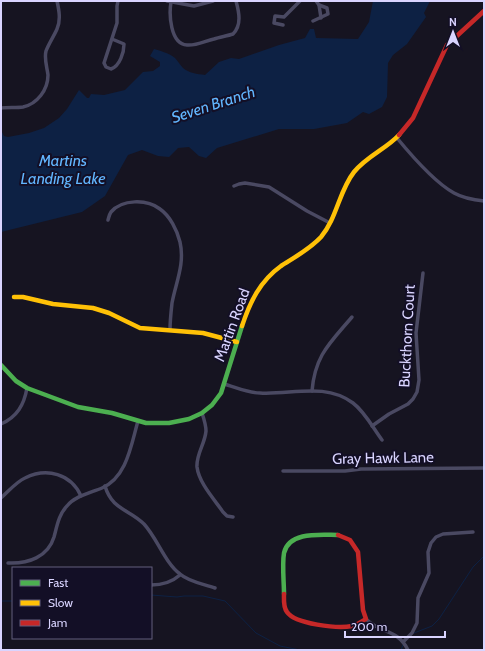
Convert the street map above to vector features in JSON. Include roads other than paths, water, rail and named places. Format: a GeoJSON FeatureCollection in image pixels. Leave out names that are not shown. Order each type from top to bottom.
{"type":"FeatureCollection","features":[{"type":"Feature","properties":{"kind":"street"},"geometry":{"type":"LineString","coordinates":[[1,108],[29,105],[45,90],[48,76],[46,52],[57,29],[59,20],[57,1]]}},
{"type":"Feature","properties":{"kind":"street"},"geometry":{"type":"LineString","coordinates":[[112,38],[124,44],[124,49],[116,67],[112,69],[106,67],[104,63],[112,38],[117,23],[116,6],[118,1]]}},
{"type":"Feature","properties":{"kind":"street"},"geometry":{"type":"LineString","coordinates":[[213,1],[194,6],[169,1],[170,16],[175,36],[179,42],[187,45],[195,45],[233,34],[238,24],[239,11],[236,1]]}},
{"type":"Feature","properties":{"kind":"street"},"geometry":{"type":"LineString","coordinates":[[283,25],[274,23],[275,16],[284,17],[300,1]]}},
{"type":"Feature","properties":{"kind":"street"},"geometry":{"type":"LineString","coordinates":[[316,1],[319,5],[320,18]]}},
{"type":"Feature","properties":{"kind":"street"},"geometry":{"type":"LineString","coordinates":[[313,21],[328,14],[327,8],[319,5]]}},
{"type":"Feature","properties":{"kind":"street","name":"Martin Road"},"geometry":{"type":"LineString","coordinates":[[1,365],[16,380],[28,388],[78,407],[112,413],[154,424],[189,419],[202,413],[217,400],[224,384],[250,303],[261,284],[275,270],[300,255],[322,235],[330,223],[354,171],[396,138],[406,128],[413,118],[447,46],[484,11]]}},
{"type":"Feature","properties":{"kind":"street"},"geometry":{"type":"LineString","coordinates":[[396,138],[418,162],[448,189],[461,196],[484,201]]}},
{"type":"Feature","properties":{"kind":"street"},"geometry":{"type":"LineString","coordinates":[[234,186],[245,183],[269,187],[307,211],[330,223]]}},
{"type":"Feature","properties":{"kind":"street"},"geometry":{"type":"LineString","coordinates":[[108,220],[111,212],[120,206],[130,203],[144,203],[153,205],[161,210],[174,226],[180,243],[182,260],[172,303],[170,330]]}},
{"type":"Feature","properties":{"kind":"street","name":"Buckthorn Court"},"geometry":{"type":"LineString","coordinates":[[372,426],[389,414],[408,404],[417,392],[419,380],[416,333],[423,273]]}},
{"type":"Feature","properties":{"kind":"street"},"geometry":{"type":"LineString","coordinates":[[14,297],[23,297],[53,304],[93,308],[109,313],[140,328],[203,333],[237,342]]}},
{"type":"Feature","properties":{"kind":"street"},"geometry":{"type":"LineString","coordinates":[[312,391],[314,373],[320,357],[352,317]]}},
{"type":"Feature","properties":{"kind":"street"},"geometry":{"type":"LineString","coordinates":[[224,384],[260,394],[312,391],[341,396],[359,409],[382,440]]}},
{"type":"Feature","properties":{"kind":"street"},"geometry":{"type":"LineString","coordinates":[[1,424],[11,420],[18,413],[22,407],[28,388]]}},
{"type":"Feature","properties":{"kind":"street"},"geometry":{"type":"LineString","coordinates":[[202,413],[206,431],[198,457],[199,474],[202,481],[223,512],[228,516],[233,517]]}},
{"type":"Feature","properties":{"kind":"street"},"geometry":{"type":"LineString","coordinates":[[8,563],[28,561],[45,553],[52,542],[58,519],[62,511],[70,502],[105,486],[116,479],[123,469],[138,421]]}},
{"type":"Feature","properties":{"kind":"street","name":"Gray Hawk Lane"},"geometry":{"type":"LineString","coordinates":[[283,471],[484,468]]}},
{"type":"Feature","properties":{"kind":"street"},"geometry":{"type":"LineString","coordinates":[[1,498],[18,482],[25,478],[34,474],[45,473],[57,474],[67,478],[75,486],[81,496]]}},
{"type":"Feature","properties":{"kind":"street"},"geometry":{"type":"LineString","coordinates":[[105,486],[114,504],[138,519],[146,527],[180,575],[214,588]]}},
{"type":"Feature","properties":{"kind":"street"},"geometry":{"type":"LineString","coordinates":[[403,642],[412,633],[417,623],[418,598],[429,573],[428,552],[431,543],[436,537],[443,534],[473,532]]}},
{"type":"Feature","properties":{"kind":"street"},"geometry":{"type":"LineString","coordinates":[[366,619],[354,626],[342,627],[304,622],[289,614],[283,599],[284,554],[286,547],[290,542],[295,538],[302,536],[338,535],[346,537],[352,541],[358,552],[363,610],[366,619],[374,626],[393,633],[403,642],[408,650]]}},
{"type":"Feature","properties":{"kind":"street"},"geometry":{"type":"LineString","coordinates":[[152,585],[163,584],[180,575]]}},
{"type":"Feature","properties":{"kind":"water","name":"Martins Landing Lake"},"geometry":{"type":"Polygon","coordinates":[[[373,1],[430,1],[424,13],[426,17],[407,44],[393,55],[388,63],[387,97],[382,107],[369,114],[363,112],[347,123],[314,129],[279,129],[217,148],[206,158],[199,156],[189,147],[178,148],[169,157],[158,156],[142,150],[128,155],[105,196],[82,212],[1,232],[1,130],[4,136],[8,137],[29,133],[44,128],[59,118],[67,109],[79,90],[87,98],[89,98],[91,94],[104,95],[125,90],[143,72],[153,71],[160,66],[160,62],[150,56],[154,49],[173,56],[183,68],[188,71],[205,75],[219,62],[231,58],[239,59],[279,45],[305,38],[310,29],[314,29],[316,38],[358,39],[369,22],[373,1]]]}},
{"type":"Feature","properties":{"kind":"waterway"},"geometry":{"type":"LineString","coordinates":[[414,633],[432,626],[439,619],[473,567],[484,556]]}},
{"type":"Feature","properties":{"kind":"waterway"},"geometry":{"type":"LineString","coordinates":[[152,595],[177,597],[203,596],[225,601],[256,633],[280,646],[300,650]]}},
{"type":"Feature","properties":{"kind":"waterway"},"geometry":{"type":"LineString","coordinates":[[1,601],[12,601]]}},
{"type":"Feature","properties":{"kind":"waterway"},"geometry":{"type":"LineString","coordinates":[[401,650],[403,645]]}},
{"type":"Feature","properties":{"kind":"water label","name":"Seven Branch"},"geometry":{"type":"Point","coordinates":[213,104]}}]}
